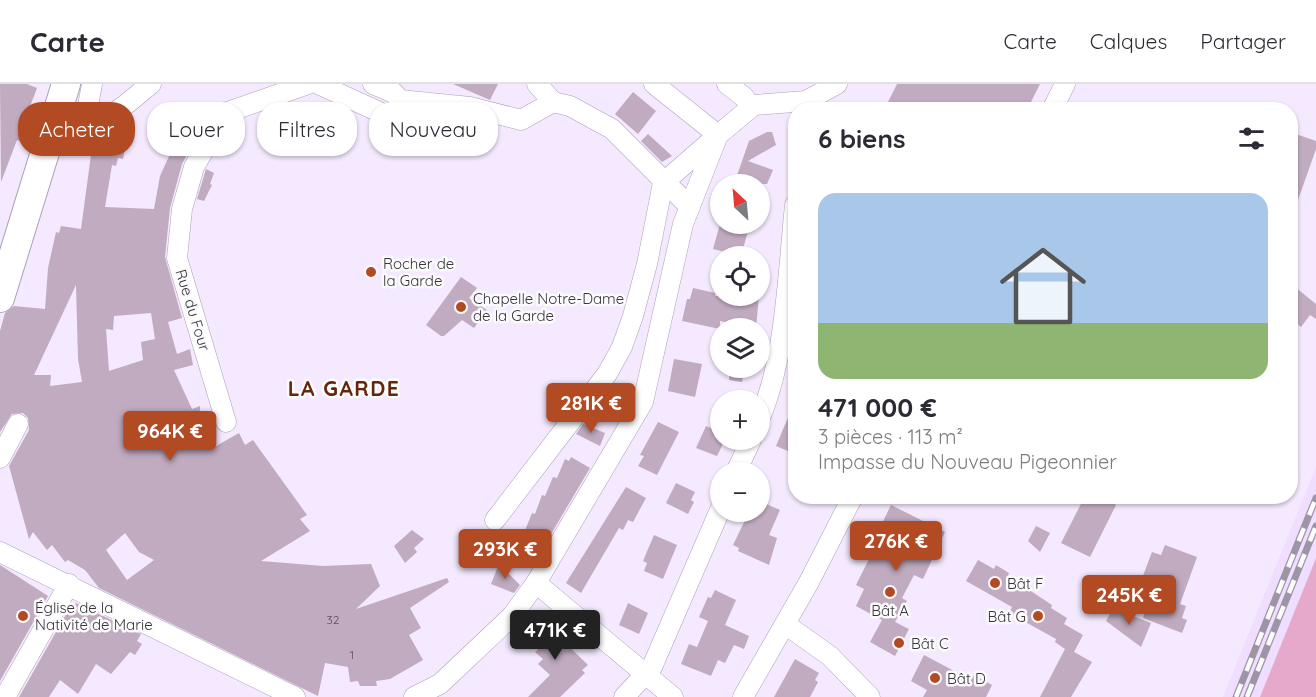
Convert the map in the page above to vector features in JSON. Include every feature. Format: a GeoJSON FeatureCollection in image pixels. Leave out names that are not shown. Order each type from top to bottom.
{"type":"FeatureCollection","features":[{"type":"Feature","properties":{"kind":"street"},"geometry":{"type":"LineString","coordinates":[[75,85],[85,122],[96,122],[107,118],[151,84]]}},
{"type":"Feature","properties":{"kind":"street","name":"Rue du Four"},"geometry":{"type":"LineString","coordinates":[[226,422],[177,258],[182,209],[194,167],[225,113],[308,84]]}},
{"type":"Feature","properties":{"kind":"street"},"geometry":{"type":"LineString","coordinates":[[318,84],[388,116],[399,115],[404,104],[394,93],[373,84]]}},
{"type":"Feature","properties":{"kind":"street"},"geometry":{"type":"LineString","coordinates":[[537,84],[553,102],[570,106],[612,129],[644,158],[663,183],[690,207]]}},
{"type":"Feature","properties":{"kind":"street"},"geometry":{"type":"LineString","coordinates":[[654,84],[718,135]]}},
{"type":"Feature","properties":{"kind":"street"},"geometry":{"type":"LineString","coordinates":[[727,84],[744,97],[751,107]]}},
{"type":"Feature","properties":{"kind":"street"},"geometry":{"type":"LineString","coordinates":[[810,102],[837,84]]}},
{"type":"Feature","properties":{"kind":"street"},"geometry":{"type":"LineString","coordinates":[[1056,102],[1065,84]]}},
{"type":"Feature","properties":{"kind":"street"},"geometry":{"type":"LineString","coordinates":[[0,298],[75,85]]}},
{"type":"Feature","properties":{"kind":"street"},"geometry":{"type":"LineString","coordinates":[[400,100],[470,107],[521,120],[553,102]]}},
{"type":"Feature","properties":{"kind":"street"},"geometry":{"type":"LineString","coordinates":[[495,520],[607,374],[622,347],[647,264],[663,183],[751,107],[788,106]]}},
{"type":"Feature","properties":{"kind":"street"},"geometry":{"type":"LineString","coordinates":[[414,697],[445,680],[512,616],[536,582],[642,402],[683,224],[718,135]]}},
{"type":"Feature","properties":{"kind":"street"},"geometry":{"type":"LineString","coordinates":[[770,396],[788,274]]}},
{"type":"Feature","properties":{"kind":"street"},"geometry":{"type":"LineString","coordinates":[[0,458],[18,424]]}},
{"type":"Feature","properties":{"kind":"street"},"geometry":{"type":"LineString","coordinates":[[743,697],[849,504]]}},
{"type":"Feature","properties":{"kind":"street"},"geometry":{"type":"LineString","coordinates":[[624,697],[647,674],[715,522]]}},
{"type":"Feature","properties":{"kind":"street"},"geometry":{"type":"LineString","coordinates":[[0,552],[295,697]]}},
{"type":"Feature","properties":{"kind":"street"},"geometry":{"type":"LineString","coordinates":[[536,582],[673,697]]}},
{"type":"Feature","properties":{"kind":"street"},"geometry":{"type":"LineString","coordinates":[[5,697],[69,584]]}},
{"type":"Feature","properties":{"kind":"street"},"geometry":{"type":"LineString","coordinates":[[785,624],[830,656],[870,697]]}},
{"type":"Feature","properties":{"kind":"shaded area"},"geometry":{"type":"Polygon","coordinates":[[[1316,467],[1316,558],[1260,697],[1223,697],[1316,467]]]}},
{"type":"Feature","properties":{"kind":"shaded area"},"geometry":{"type":"Polygon","coordinates":[[[1316,558],[1316,697],[1260,697],[1316,558]]]}},
{"type":"Feature","properties":{"kind":"building"},"geometry":{"type":"Polygon","coordinates":[[[0,84],[27,84],[37,88],[32,102],[18,102],[18,140],[1,182],[0,84]]]}},
{"type":"Feature","properties":{"kind":"building"},"geometry":{"type":"Polygon","coordinates":[[[453,84],[498,84],[490,100],[453,84]]]}},
{"type":"Feature","properties":{"kind":"building"},"geometry":{"type":"Polygon","coordinates":[[[897,84],[1040,84],[1031,102],[888,102],[897,84]]]}},
{"type":"Feature","properties":{"kind":"building"},"geometry":{"type":"Polygon","coordinates":[[[633,92],[656,111],[638,134],[615,114],[633,92]]]}},
{"type":"Feature","properties":{"kind":"building"},"geometry":{"type":"Polygon","coordinates":[[[767,132],[772,132],[776,145],[748,161],[773,170],[770,177],[770,174],[737,174],[749,141],[767,132]]]}},
{"type":"Feature","properties":{"kind":"building"},"geometry":{"type":"Polygon","coordinates":[[[648,134],[672,156],[662,162],[641,141],[648,134]]]}},
{"type":"Feature","properties":{"kind":"building"},"geometry":{"type":"Polygon","coordinates":[[[1298,135],[1316,141],[1316,149],[1298,200],[1298,135]]]}},
{"type":"Feature","properties":{"kind":"building"},"geometry":{"type":"Polygon","coordinates":[[[91,156],[124,156],[123,159],[118,158],[116,166],[112,165],[105,207],[154,209],[160,176],[169,156],[186,156],[170,208],[165,257],[182,318],[168,322],[177,354],[190,349],[193,365],[174,370],[192,409],[200,406],[200,418],[209,450],[239,433],[245,445],[253,440],[307,515],[300,519],[310,531],[261,561],[323,566],[371,564],[380,586],[356,609],[447,578],[449,582],[410,608],[421,628],[409,635],[423,660],[390,679],[376,681],[377,686],[360,686],[358,681],[350,682],[348,667],[325,663],[318,696],[99,588],[85,570],[68,560],[65,562],[52,545],[47,550],[33,532],[29,539],[9,466],[29,430],[28,418],[23,413],[12,414],[0,432],[0,331],[5,313],[14,306],[45,309],[48,268],[56,232],[59,233],[61,226],[81,229],[91,156]],[[76,285],[34,375],[51,375],[50,386],[82,382],[78,359],[76,285]],[[151,313],[114,316],[113,330],[106,329],[109,371],[143,360],[141,342],[155,339],[151,313]],[[125,533],[106,550],[127,580],[154,560],[139,552],[125,533]]]}},
{"type":"Feature","properties":{"kind":"building"},"geometry":{"type":"Polygon","coordinates":[[[206,169],[214,173],[210,184],[212,185],[204,201],[197,199],[206,169]]]}},
{"type":"Feature","properties":{"kind":"building"},"geometry":{"type":"Polygon","coordinates":[[[717,234],[747,234],[744,246],[714,246],[717,234]]]}},
{"type":"Feature","properties":{"kind":"building","name":"Chapelle Notre-Dame de la Garde"},"geometry":{"type":"Polygon","coordinates":[[[461,277],[477,288],[469,298],[487,310],[474,328],[462,320],[444,336],[441,336],[426,325],[461,277]]]}},
{"type":"Feature","properties":{"kind":"building"},"geometry":{"type":"Polygon","coordinates":[[[693,288],[710,292],[710,306],[758,306],[757,318],[710,318],[710,327],[682,321],[687,299],[690,299],[693,288]]]}},
{"type":"Feature","properties":{"kind":"building"},"geometry":{"type":"Polygon","coordinates":[[[1298,289],[1316,304],[1316,319],[1310,315],[1301,327],[1298,325],[1298,289]]]}},
{"type":"Feature","properties":{"kind":"building"},"geometry":{"type":"Polygon","coordinates":[[[674,359],[702,364],[695,397],[668,391],[674,359]]]}},
{"type":"Feature","properties":{"kind":"building"},"geometry":{"type":"Polygon","coordinates":[[[729,378],[743,378],[742,382],[729,380],[729,378]]]}},
{"type":"Feature","properties":{"kind":"building"},"geometry":{"type":"Polygon","coordinates":[[[788,418],[788,451],[776,446],[788,418]]]}},
{"type":"Feature","properties":{"kind":"building"},"geometry":{"type":"Polygon","coordinates":[[[658,422],[679,432],[657,475],[638,466],[644,456],[640,455],[658,422]]]}},
{"type":"Feature","properties":{"kind":"building"},"geometry":{"type":"Polygon","coordinates":[[[583,424],[605,433],[600,446],[576,434],[583,424]]]}},
{"type":"Feature","properties":{"kind":"building"},"geometry":{"type":"Polygon","coordinates":[[[706,426],[710,428],[710,450],[720,450],[717,456],[696,448],[706,426]]]}},
{"type":"Feature","properties":{"kind":"building"},"geometry":{"type":"Polygon","coordinates":[[[571,457],[590,468],[531,568],[508,559],[519,531],[524,533],[532,513],[535,514],[542,495],[545,496],[553,477],[557,478],[565,459],[569,461],[571,457]]]}},
{"type":"Feature","properties":{"kind":"building"},"geometry":{"type":"Polygon","coordinates":[[[676,483],[695,492],[691,500],[694,502],[688,514],[666,503],[676,483]]]}},
{"type":"Feature","properties":{"kind":"building"},"geometry":{"type":"Polygon","coordinates":[[[626,487],[646,498],[633,522],[628,520],[623,530],[619,528],[581,593],[566,583],[626,487]]]}},
{"type":"Feature","properties":{"kind":"building"},"geometry":{"type":"Polygon","coordinates":[[[1081,504],[1116,505],[1090,557],[1061,543],[1081,504]]]}},
{"type":"Feature","properties":{"kind":"building"},"geometry":{"type":"Polygon","coordinates":[[[891,505],[945,532],[923,579],[914,575],[902,598],[907,601],[895,622],[909,629],[895,656],[870,642],[882,620],[856,606],[864,589],[856,585],[871,555],[867,554],[891,505]]]}},
{"type":"Feature","properties":{"kind":"building"},"geometry":{"type":"Polygon","coordinates":[[[770,506],[780,510],[769,535],[777,538],[769,565],[738,551],[739,548],[733,545],[744,522],[770,522],[770,506]]]}},
{"type":"Feature","properties":{"kind":"building"},"geometry":{"type":"Polygon","coordinates":[[[1036,526],[1050,533],[1040,552],[1028,541],[1036,526]]]}},
{"type":"Feature","properties":{"kind":"building"},"geometry":{"type":"Polygon","coordinates":[[[412,530],[424,539],[414,548],[417,552],[405,563],[394,546],[412,530]]]}},
{"type":"Feature","properties":{"kind":"building"},"geometry":{"type":"Polygon","coordinates":[[[654,535],[677,545],[663,579],[644,571],[647,563],[643,561],[654,535]]]}},
{"type":"Feature","properties":{"kind":"building"},"geometry":{"type":"Polygon","coordinates":[[[1165,545],[1197,557],[1180,604],[1186,606],[1182,618],[1187,620],[1182,633],[1143,618],[1154,586],[1141,581],[1152,552],[1161,555],[1165,545]]]}},
{"type":"Feature","properties":{"kind":"building"},"geometry":{"type":"Polygon","coordinates":[[[978,560],[994,569],[996,565],[1009,573],[1008,576],[1052,605],[1051,608],[1067,618],[1064,624],[1083,635],[1074,652],[1092,662],[1071,697],[1040,697],[1065,649],[1055,642],[1056,639],[1009,613],[1012,607],[966,581],[978,560]]]}},
{"type":"Feature","properties":{"kind":"building"},"geometry":{"type":"Polygon","coordinates":[[[499,564],[520,585],[514,593],[491,584],[499,564]]]}},
{"type":"Feature","properties":{"kind":"building","name":"Église de la Nativité de Marie"},"geometry":{"type":"Polygon","coordinates":[[[0,565],[48,596],[0,681],[0,565]]]}},
{"type":"Feature","properties":{"kind":"building"},"geometry":{"type":"Polygon","coordinates":[[[715,590],[736,600],[725,625],[749,636],[744,649],[734,645],[725,663],[718,660],[711,676],[681,664],[689,644],[697,647],[708,621],[699,617],[708,597],[711,598],[715,590]]]}},
{"type":"Feature","properties":{"kind":"building"},"geometry":{"type":"Polygon","coordinates":[[[76,603],[141,634],[137,641],[142,644],[135,655],[130,652],[111,674],[96,664],[78,694],[60,680],[49,697],[19,697],[69,609],[71,610],[76,603]]]}},
{"type":"Feature","properties":{"kind":"building"},"geometry":{"type":"Polygon","coordinates":[[[628,603],[648,613],[639,634],[619,625],[628,603]]]}},
{"type":"Feature","properties":{"kind":"building"},"geometry":{"type":"Polygon","coordinates":[[[1113,608],[1151,623],[1141,647],[1106,621],[1113,608]]]}},
{"type":"Feature","properties":{"kind":"building"},"geometry":{"type":"Polygon","coordinates":[[[540,618],[588,665],[582,670],[585,673],[560,697],[528,697],[550,675],[538,664],[543,659],[535,652],[538,650],[523,634],[540,618]]]}},
{"type":"Feature","properties":{"kind":"building","name":"Bât D"},"geometry":{"type":"Polygon","coordinates":[[[924,655],[971,680],[974,675],[992,685],[986,697],[923,697],[927,690],[911,681],[924,655]]]}},
{"type":"Feature","properties":{"kind":"building"},"geometry":{"type":"Polygon","coordinates":[[[795,659],[819,673],[815,680],[818,682],[810,697],[774,697],[795,659]]]}},
{"type":"Feature","properties":{"kind":"railway"},"geometry":{"type":"LineString","coordinates":[[1236,697],[1316,498]]}},
{"type":"Feature","properties":{"kind":"railway"},"geometry":{"type":"LineString","coordinates":[[1247,697],[1316,526]]}},
{"type":"Feature","properties":{"kind":"place","name":"Rocher de la Garde"},"geometry":{"type":"Point","coordinates":[371,272]}},
{"type":"Feature","properties":{"kind":"place","name":"Chapelle Notre-Dame de la Garde"},"geometry":{"type":"Point","coordinates":[461,307]}},
{"type":"Feature","properties":{"kind":"place","name":"Bât F"},"geometry":{"type":"Point","coordinates":[995,583]}},
{"type":"Feature","properties":{"kind":"place","name":"Bât A"},"geometry":{"type":"Point","coordinates":[890,592]}},
{"type":"Feature","properties":{"kind":"place","name":"Église de la Nativité de Marie"},"geometry":{"type":"Point","coordinates":[23,616]}},
{"type":"Feature","properties":{"kind":"place","name":"Bât G"},"geometry":{"type":"Point","coordinates":[1038,616]}},
{"type":"Feature","properties":{"kind":"place","name":"Bât C"},"geometry":{"type":"Point","coordinates":[899,643]}},
{"type":"Feature","properties":{"kind":"place","name":"Bât D"},"geometry":{"type":"Point","coordinates":[935,678]}},
{"type":"Feature","properties":{"kind":"district","name":"LA GARDE"},"geometry":{"type":"Point","coordinates":[344,388]}}]}
